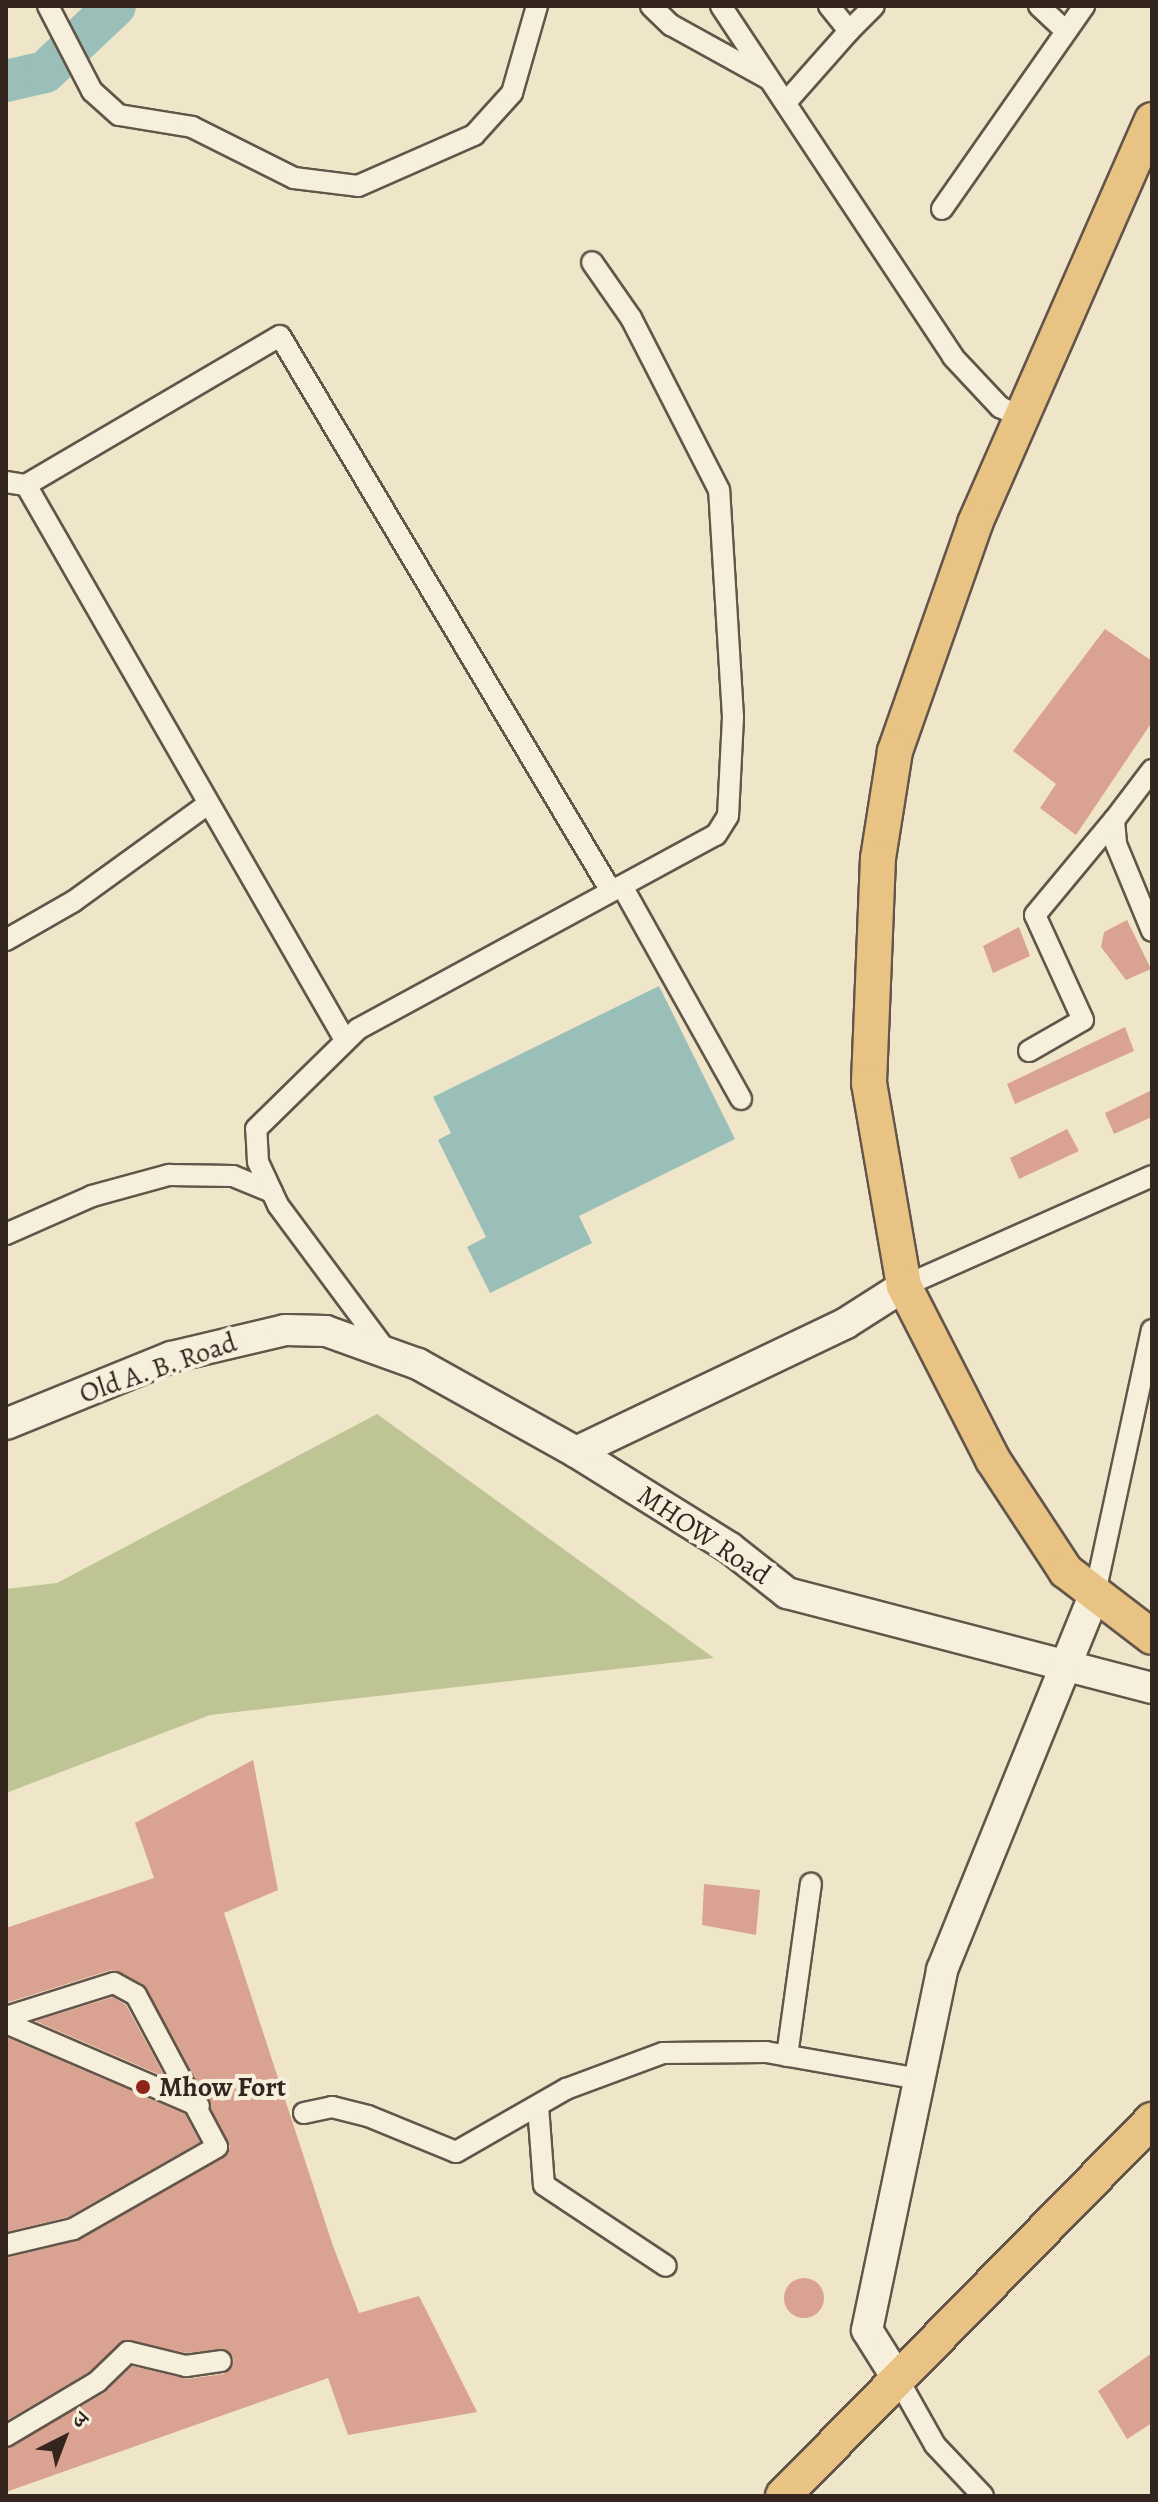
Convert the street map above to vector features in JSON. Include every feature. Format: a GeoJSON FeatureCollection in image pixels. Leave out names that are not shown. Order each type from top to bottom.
{"type":"FeatureCollection","features":[{"type":"Feature","properties":{"kind":"main road"},"geometry":{"type":"LineString","coordinates":[[1152,120],[975,524],[895,751],[878,858],[869,1083],[904,1286],[993,1460],[1066,1571],[1152,1637]]}},
{"type":"Feature","properties":{"kind":"main road"},"geometry":{"type":"LineString","coordinates":[[576,1452],[846,1323],[904,1286]]}},
{"type":"Feature","properties":{"kind":"main road","name":"Old A. B. Road"},"geometry":{"type":"LineString","coordinates":[[6,1424],[171,1357],[239,1338],[326,1331],[374,1347]]}},
{"type":"Feature","properties":{"kind":"main road","name":"MHOW Road"},"geometry":{"type":"LineString","coordinates":[[374,1347],[576,1452],[787,1593],[1152,1688]]}},
{"type":"Feature","properties":{"kind":"main road"},"geometry":{"type":"LineString","coordinates":[[899,2381],[867,2330],[942,1970],[1070,1668],[1095,1593]]}},
{"type":"Feature","properties":{"kind":"main road"},"geometry":{"type":"LineString","coordinates":[[783,2496],[1152,2120]]}},
{"type":"Feature","properties":{"kind":"street"},"geometry":{"type":"LineString","coordinates":[[48,6],[92,91],[119,115],[203,131],[294,178],[358,186],[474,135],[512,93],[537,6]]}},
{"type":"Feature","properties":{"kind":"street"},"geometry":{"type":"LineString","coordinates":[[651,6],[671,25],[774,82]]}},
{"type":"Feature","properties":{"kind":"street"},"geometry":{"type":"LineString","coordinates":[[721,6],[788,100],[953,357],[1000,407],[1023,418]]}},
{"type":"Feature","properties":{"kind":"street"},"geometry":{"type":"LineString","coordinates":[[829,6],[849,31]]}},
{"type":"Feature","properties":{"kind":"street"},"geometry":{"type":"LineString","coordinates":[[788,100],[874,6]]}},
{"type":"Feature","properties":{"kind":"street"},"geometry":{"type":"LineString","coordinates":[[1039,6],[1066,31]]}},
{"type":"Feature","properties":{"kind":"street"},"geometry":{"type":"LineString","coordinates":[[942,209],[1084,6]]}},
{"type":"Feature","properties":{"kind":"street"},"geometry":{"type":"LineString","coordinates":[[374,1347],[272,1192],[258,1162],[256,1129],[345,1040],[716,835],[728,816],[733,717],[719,490],[631,318],[592,262]]}},
{"type":"Feature","properties":{"kind":"street"},"geometry":{"type":"LineString","coordinates":[[345,1040],[16,483],[280,336],[617,888],[741,1099]]}},
{"type":"Feature","properties":{"kind":"street"},"geometry":{"type":"LineString","coordinates":[[1029,1051],[1083,1020],[1035,915],[1152,770]]}},
{"type":"Feature","properties":{"kind":"street"},"geometry":{"type":"LineString","coordinates":[[6,940],[74,901],[208,804]]}},
{"type":"Feature","properties":{"kind":"street"},"geometry":{"type":"LineString","coordinates":[[1114,820],[1116,844],[1152,931]]}},
{"type":"Feature","properties":{"kind":"street"},"geometry":{"type":"LineString","coordinates":[[6,1234],[92,1196],[169,1175],[233,1176],[272,1192]]}},
{"type":"Feature","properties":{"kind":"street"},"geometry":{"type":"LineString","coordinates":[[904,1286],[1152,1176]]}},
{"type":"Feature","properties":{"kind":"street"},"geometry":{"type":"LineString","coordinates":[[1095,1593],[1152,1330]]}},
{"type":"Feature","properties":{"kind":"street"},"geometry":{"type":"LineString","coordinates":[[787,2056],[811,1884]]}},
{"type":"Feature","properties":{"kind":"street"},"geometry":{"type":"LineString","coordinates":[[6,2017],[114,1983],[143,2005],[199,2106],[217,2147],[197,2164],[73,2229],[6,2245]]}},
{"type":"Feature","properties":{"kind":"street"},"geometry":{"type":"LineString","coordinates":[[6,2023],[199,2106]]}},
{"type":"Feature","properties":{"kind":"street"},"geometry":{"type":"LineString","coordinates":[[304,2113],[332,2107],[368,2116],[456,2152],[617,2066],[663,2053],[787,2056],[919,2079]]}},
{"type":"Feature","properties":{"kind":"street"},"geometry":{"type":"LineString","coordinates":[[538,2106],[544,2185],[666,2266]]}},
{"type":"Feature","properties":{"kind":"street"},"geometry":{"type":"LineString","coordinates":[[6,2436],[97,2382],[128,2352],[186,2366],[221,2361]]}},
{"type":"Feature","properties":{"kind":"street"},"geometry":{"type":"LineString","coordinates":[[899,2381],[935,2445],[983,2496]]}},
{"type":"Feature","properties":{"kind":"green space"},"geometry":{"type":"Polygon","coordinates":[[[377,1414],[714,1658],[210,1715],[6,1793],[6,1589],[57,1583],[377,1414]]]}},
{"type":"Feature","properties":{"kind":"water"},"geometry":{"type":"Polygon","coordinates":[[[659,986],[735,1139],[579,1216],[592,1243],[490,1293],[467,1247],[486,1237],[438,1140],[451,1133],[433,1097],[659,986]]]}},
{"type":"Feature","properties":{"kind":"building"},"geometry":{"type":"Polygon","coordinates":[[[1105,629],[1152,661],[1152,722],[1076,835],[1040,808],[1056,784],[1013,751],[1105,629]]]}},
{"type":"Feature","properties":{"kind":"building"},"geometry":{"type":"Polygon","coordinates":[[[1127,920],[1151,969],[1126,980],[1101,947],[1104,932],[1127,920]]]}},
{"type":"Feature","properties":{"kind":"building"},"geometry":{"type":"Polygon","coordinates":[[[1019,927],[1030,956],[993,973],[983,946],[1019,927]]]}},
{"type":"Feature","properties":{"kind":"building"},"geometry":{"type":"Polygon","coordinates":[[[1125,1027],[1134,1051],[1015,1104],[1007,1084],[1125,1027]]]}},
{"type":"Feature","properties":{"kind":"building"},"geometry":{"type":"Polygon","coordinates":[[[1152,1090],[1152,1117],[1114,1134],[1105,1113],[1152,1090]]]}},
{"type":"Feature","properties":{"kind":"building"},"geometry":{"type":"Polygon","coordinates":[[[1067,1129],[1079,1151],[1019,1179],[1010,1158],[1067,1129]]]}},
{"type":"Feature","properties":{"kind":"building","name":"Mhow Fort"},"geometry":{"type":"Polygon","coordinates":[[[253,1760],[278,1890],[224,1913],[333,2246],[359,2313],[419,2296],[477,2412],[348,2435],[328,2378],[6,2492],[6,2449],[104,2393],[132,2366],[187,2379],[224,2374],[234,2360],[225,2349],[187,2353],[124,2340],[89,2372],[6,2421],[6,2258],[79,2240],[223,2158],[230,2147],[143,1984],[111,1970],[6,2003],[6,1928],[154,1878],[135,1823],[253,1760]]]}},
{"type":"Feature","properties":{"kind":"building"},"geometry":{"type":"Polygon","coordinates":[[[704,1884],[760,1890],[756,1935],[702,1925],[704,1884]]]}},
{"type":"Feature","properties":{"kind":"building"},"geometry":{"type":"Polygon","coordinates":[[[113,1997],[126,2005],[165,2077],[35,2021],[113,1997]]]}},
{"type":"Feature","properties":{"kind":"building"},"geometry":{"type":"Polygon","coordinates":[[[6,2037],[185,2114],[200,2142],[68,2217],[6,2232],[6,2037]]]}},
{"type":"Feature","properties":{"kind":"building"},"geometry":{"type":"Polygon","coordinates":[[[804,2278],[818,2284],[824,2298],[818,2312],[804,2318],[790,2312],[784,2298],[790,2284],[804,2278]]]}},
{"type":"Feature","properties":{"kind":"building"},"geometry":{"type":"Polygon","coordinates":[[[1152,2353],[1152,2423],[1127,2439],[1098,2391],[1152,2353]]]}},
{"type":"Feature","properties":{"kind":"waterway"},"geometry":{"type":"LineString","coordinates":[[6,81],[45,72],[115,6]]}},
{"type":"Feature","properties":{"kind":"place","name":"Mhow Fort"},"geometry":{"type":"Point","coordinates":[143,2087]}}]}
